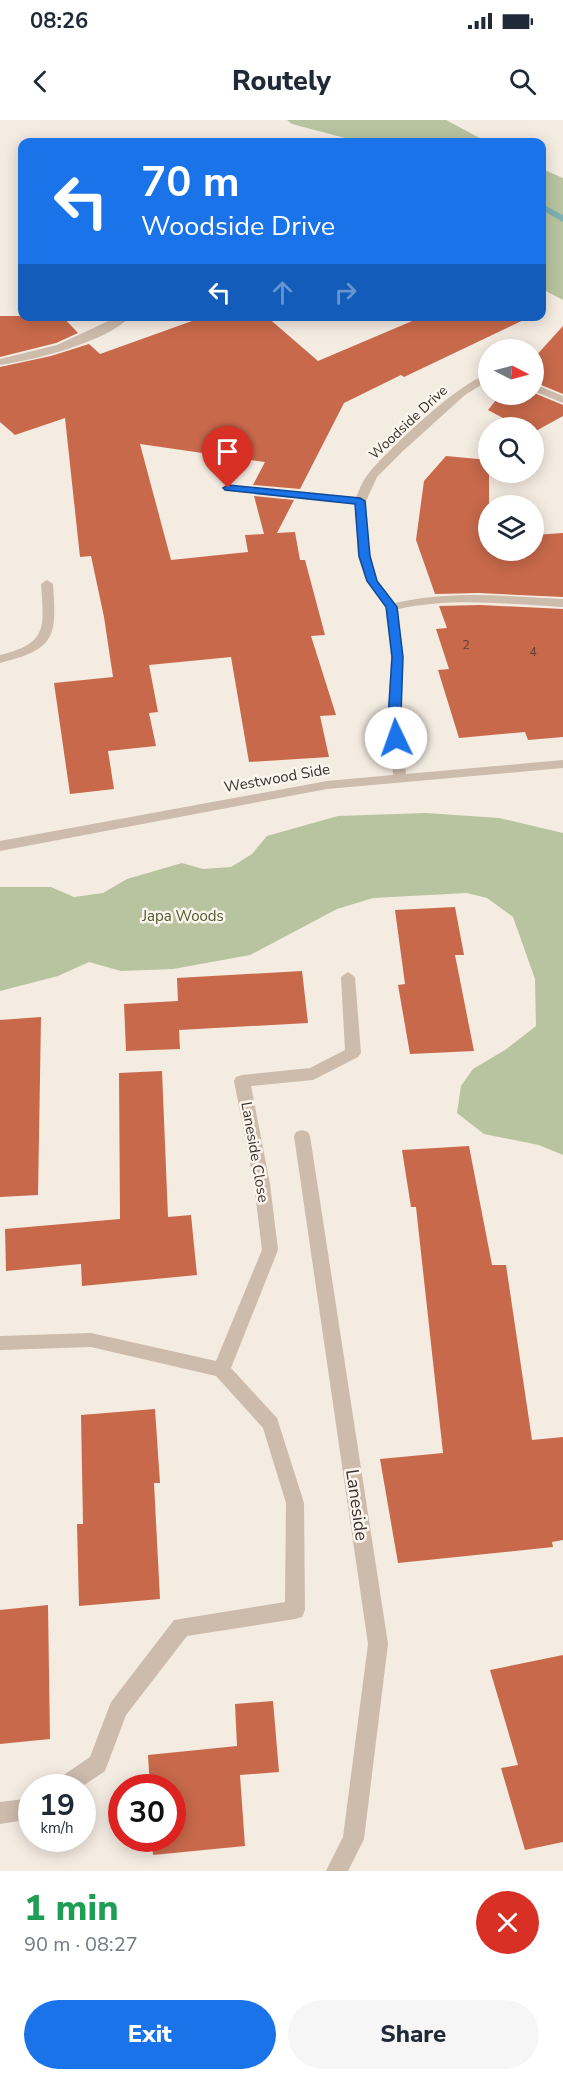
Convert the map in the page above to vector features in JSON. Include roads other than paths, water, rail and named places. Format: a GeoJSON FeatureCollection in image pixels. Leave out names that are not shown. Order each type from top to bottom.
{"type":"FeatureCollection","features":[{"type":"Feature","properties":{"kind":"street"},"geometry":{"type":"LineString","coordinates":[[0,362],[26,359],[72,345],[120,321]]}},
{"type":"Feature","properties":{"kind":"street","name":"Woodside Drive"},"geometry":{"type":"LineString","coordinates":[[360,501],[372,476],[461,393],[478,382]]}},
{"type":"Feature","properties":{"kind":"street"},"geometry":{"type":"LineString","coordinates":[[544,391],[563,400]]}},
{"type":"Feature","properties":{"kind":"street"},"geometry":{"type":"LineString","coordinates":[[228,488],[360,501],[364,556],[372,581],[392,607],[397,657],[393,718],[400,778]]}},
{"type":"Feature","properties":{"kind":"street"},"geometry":{"type":"LineString","coordinates":[[0,659],[17,656],[41,644],[50,629],[47,584]]}},
{"type":"Feature","properties":{"kind":"street"},"geometry":{"type":"LineString","coordinates":[[392,607],[439,599],[563,603]]}},
{"type":"Feature","properties":{"kind":"street","name":"Westwood Side"},"geometry":{"type":"LineString","coordinates":[[0,846],[327,785],[563,764]]}},
{"type":"Feature","properties":{"kind":"street","name":"Laneside Close"},"geometry":{"type":"LineString","coordinates":[[221,1370],[270,1250],[262,1184],[242,1081],[313,1074],[353,1053],[348,977]]}},
{"type":"Feature","properties":{"kind":"street","name":"Laneside"},"geometry":{"type":"LineString","coordinates":[[302,1136],[378,1644],[353,1839],[338,1871]]}},
{"type":"Feature","properties":{"kind":"street"},"geometry":{"type":"LineString","coordinates":[[0,1343],[90,1340],[221,1370],[271,1424],[295,1503],[295,1610],[181,1627],[118,1709],[98,1764],[83,1774]]}},
{"type":"Feature","properties":{"kind":"street"},"geometry":{"type":"LineString","coordinates":[[0,1813],[18,1810]]}},
{"type":"Feature","properties":{"kind":"waterway"},"geometry":{"type":"LineString","coordinates":[[546,209],[563,219]]}},
{"type":"Feature","properties":{"kind":"park label","name":"Japa Woods"},"geometry":{"type":"Point","coordinates":[183,916]}}]}
